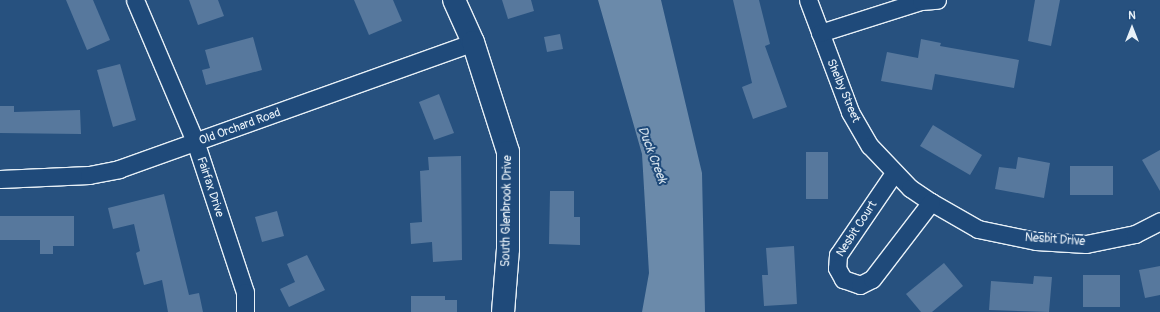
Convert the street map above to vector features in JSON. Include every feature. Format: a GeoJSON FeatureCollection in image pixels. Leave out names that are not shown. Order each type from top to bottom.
{"type":"FeatureCollection","features":[{"type":"Feature","properties":{"kind":"street","name":"Fairfax Drive"},"geometry":{"type":"LineString","coordinates":[[135,0],[196,144],[245,292],[245,312]]}},
{"type":"Feature","properties":{"kind":"street","name":"South Glenbrook Drive"},"geometry":{"type":"LineString","coordinates":[[454,0],[473,42],[508,152],[508,249],[503,312]]}},
{"type":"Feature","properties":{"kind":"street","name":"Shelby Street"},"geometry":{"type":"LineString","coordinates":[[808,0],[850,112],[870,146],[894,173],[931,202]]}},
{"type":"Feature","properties":{"kind":"street"},"geometry":{"type":"LineString","coordinates":[[820,33],[921,1],[937,0]]}},
{"type":"Feature","properties":{"kind":"street","name":"Old Orchard Road"},"geometry":{"type":"LineString","coordinates":[[0,179],[89,175],[196,144],[473,42]]}},
{"type":"Feature","properties":{"kind":"street","name":"Nesbit Court"},"geometry":{"type":"LineString","coordinates":[[894,173],[838,256],[837,268],[843,279],[860,285],[872,279],[931,202]]}},
{"type":"Feature","properties":{"kind":"street","name":"Nesbit Drive"},"geometry":{"type":"LineString","coordinates":[[931,202],[978,229],[1036,241],[1086,244],[1135,234],[1160,221]]}},
{"type":"Feature","properties":{"kind":"water","name":"Duck Creek"},"geometry":{"type":"Polygon","coordinates":[[[598,0],[661,0],[702,173],[705,312],[642,312],[649,273],[642,154],[598,0]]]}},
{"type":"Feature","properties":{"kind":"building"},"geometry":{"type":"Polygon","coordinates":[[[66,0],[93,0],[110,40],[87,50],[66,0]]]}},
{"type":"Feature","properties":{"kind":"building"},"geometry":{"type":"Polygon","coordinates":[[[189,0],[218,0],[224,16],[198,25],[189,0]]]}},
{"type":"Feature","properties":{"kind":"building"},"geometry":{"type":"Polygon","coordinates":[[[354,0],[393,0],[402,21],[369,35],[354,0]]]}},
{"type":"Feature","properties":{"kind":"building"},"geometry":{"type":"Polygon","coordinates":[[[502,0],[531,0],[534,11],[508,19],[502,0]]]}},
{"type":"Feature","properties":{"kind":"building"},"geometry":{"type":"Polygon","coordinates":[[[733,0],[759,0],[770,44],[765,46],[787,107],[753,119],[742,87],[752,83],[733,0]]]}},
{"type":"Feature","properties":{"kind":"building"},"geometry":{"type":"Polygon","coordinates":[[[1035,0],[1060,0],[1051,46],[1028,41],[1035,0]]]}},
{"type":"Feature","properties":{"kind":"building"},"geometry":{"type":"Polygon","coordinates":[[[560,34],[563,49],[547,52],[544,37],[560,34]]]}},
{"type":"Feature","properties":{"kind":"building"},"geometry":{"type":"Polygon","coordinates":[[[253,37],[262,70],[206,85],[202,70],[210,68],[205,50],[253,37]]]}},
{"type":"Feature","properties":{"kind":"building"},"geometry":{"type":"Polygon","coordinates":[[[921,39],[941,43],[940,46],[1019,60],[1014,88],[935,74],[932,90],[881,81],[887,52],[918,58],[921,39]]]}},
{"type":"Feature","properties":{"kind":"building"},"geometry":{"type":"Polygon","coordinates":[[[120,64],[136,120],[113,127],[97,70],[120,64]]]}},
{"type":"Feature","properties":{"kind":"building"},"geometry":{"type":"Polygon","coordinates":[[[439,94],[454,133],[434,140],[419,102],[439,94]]]}},
{"type":"Feature","properties":{"kind":"building"},"geometry":{"type":"Polygon","coordinates":[[[0,106],[14,106],[14,112],[80,110],[81,134],[0,133],[0,106]]]}},
{"type":"Feature","properties":{"kind":"building"},"geometry":{"type":"Polygon","coordinates":[[[933,125],[982,155],[970,175],[920,146],[933,125]]]}},
{"type":"Feature","properties":{"kind":"building"},"geometry":{"type":"Polygon","coordinates":[[[1160,150],[1160,191],[1142,160],[1160,150]]]}},
{"type":"Feature","properties":{"kind":"building"},"geometry":{"type":"Polygon","coordinates":[[[806,152],[828,152],[828,199],[806,199],[806,152]]]}},
{"type":"Feature","properties":{"kind":"building"},"geometry":{"type":"Polygon","coordinates":[[[461,156],[462,260],[433,262],[432,242],[411,244],[410,223],[422,222],[420,171],[429,170],[428,157],[461,156]]]}},
{"type":"Feature","properties":{"kind":"building"},"geometry":{"type":"Polygon","coordinates":[[[1018,157],[1050,163],[1044,198],[995,189],[999,167],[1016,169],[1018,157]]]}},
{"type":"Feature","properties":{"kind":"building"},"geometry":{"type":"Polygon","coordinates":[[[1070,166],[1113,166],[1113,195],[1070,195],[1070,166]]]}},
{"type":"Feature","properties":{"kind":"building"},"geometry":{"type":"Polygon","coordinates":[[[550,191],[574,191],[574,217],[580,217],[580,245],[549,244],[550,191]]]}},
{"type":"Feature","properties":{"kind":"building"},"geometry":{"type":"Polygon","coordinates":[[[164,194],[189,295],[199,293],[203,312],[168,312],[162,280],[144,285],[136,253],[140,251],[134,224],[113,229],[108,208],[164,194]]]}},
{"type":"Feature","properties":{"kind":"building"},"geometry":{"type":"Polygon","coordinates":[[[277,211],[284,236],[262,242],[255,217],[277,211]]]}},
{"type":"Feature","properties":{"kind":"building"},"geometry":{"type":"Polygon","coordinates":[[[0,216],[74,216],[74,246],[53,246],[53,254],[40,254],[40,240],[0,240],[0,216]]]}},
{"type":"Feature","properties":{"kind":"building"},"geometry":{"type":"Polygon","coordinates":[[[794,246],[797,304],[764,306],[762,275],[768,275],[766,248],[794,246]]]}},
{"type":"Feature","properties":{"kind":"building"},"geometry":{"type":"Polygon","coordinates":[[[307,255],[325,290],[289,307],[280,289],[295,282],[287,264],[307,255]]]}},
{"type":"Feature","properties":{"kind":"building"},"geometry":{"type":"Polygon","coordinates":[[[944,263],[963,286],[932,312],[921,312],[906,294],[944,263]]]}},
{"type":"Feature","properties":{"kind":"building"},"geometry":{"type":"Polygon","coordinates":[[[1160,266],[1160,295],[1145,298],[1139,270],[1160,266]]]}},
{"type":"Feature","properties":{"kind":"building"},"geometry":{"type":"Polygon","coordinates":[[[1083,275],[1120,275],[1120,307],[1083,307],[1083,275]]]}},
{"type":"Feature","properties":{"kind":"building"},"geometry":{"type":"Polygon","coordinates":[[[1034,276],[1052,277],[1049,312],[989,310],[991,281],[1033,284],[1034,276]]]}},
{"type":"Feature","properties":{"kind":"building"},"geometry":{"type":"Polygon","coordinates":[[[411,296],[445,296],[445,300],[457,300],[457,312],[411,312],[411,296]]]}}]}
